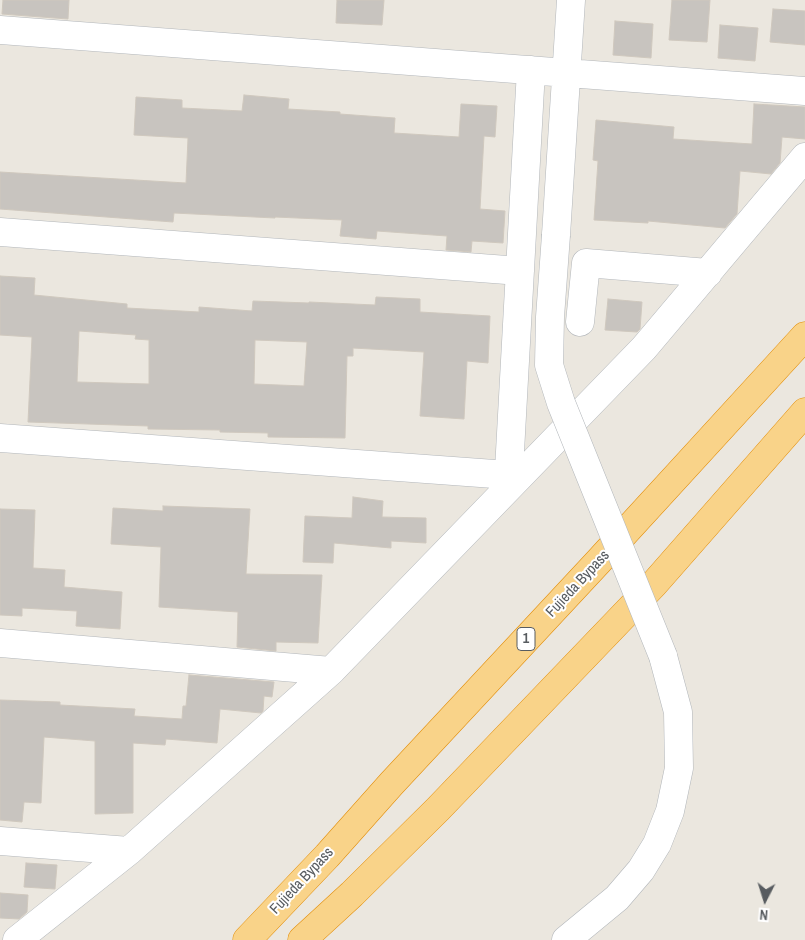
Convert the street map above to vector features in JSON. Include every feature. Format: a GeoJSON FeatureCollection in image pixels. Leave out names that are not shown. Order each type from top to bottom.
{"type":"FeatureCollection","features":[{"type":"Feature","properties":{"kind":"highway","name":"Fujieda Bypass"},"geometry":{"type":"LineString","coordinates":[[247,940],[327,856],[392,783],[805,336]]}},
{"type":"Feature","properties":{"kind":"highway"},"geometry":{"type":"LineString","coordinates":[[302,940],[438,810],[647,591],[805,412]]}},
{"type":"Feature","properties":{"kind":"street"},"geometry":{"type":"LineString","coordinates":[[566,940],[617,898],[641,870],[657,844],[670,811],[679,768],[678,712],[663,656],[561,403],[549,365],[550,317],[570,0]]}},
{"type":"Feature","properties":{"kind":"street"},"geometry":{"type":"LineString","coordinates":[[0,30],[805,90]]}},
{"type":"Feature","properties":{"kind":"street"},"geometry":{"type":"LineString","coordinates":[[508,482],[530,70]]}},
{"type":"Feature","properties":{"kind":"street"},"geometry":{"type":"LineString","coordinates":[[17,940],[129,850],[331,671],[508,482],[644,348],[805,157]]}},
{"type":"Feature","properties":{"kind":"street"},"geometry":{"type":"LineString","coordinates":[[0,232],[520,271]]}},
{"type":"Feature","properties":{"kind":"street"},"geometry":{"type":"LineString","coordinates":[[580,322],[586,263],[708,273]]}},
{"type":"Feature","properties":{"kind":"street"},"geometry":{"type":"LineString","coordinates":[[0,438],[508,482]]}},
{"type":"Feature","properties":{"kind":"street"},"geometry":{"type":"LineString","coordinates":[[0,643],[331,671]]}},
{"type":"Feature","properties":{"kind":"street"},"geometry":{"type":"LineString","coordinates":[[0,841],[129,850]]}},
{"type":"Feature","properties":{"kind":"building"},"geometry":{"type":"Polygon","coordinates":[[[3,0],[69,0],[68,19],[2,14],[3,0]]]}},
{"type":"Feature","properties":{"kind":"building"},"geometry":{"type":"Polygon","coordinates":[[[337,0],[384,0],[382,25],[336,23],[337,0]]]}},
{"type":"Feature","properties":{"kind":"building"},"geometry":{"type":"Polygon","coordinates":[[[672,0],[710,0],[707,42],[669,40],[672,0]]]}},
{"type":"Feature","properties":{"kind":"building"},"geometry":{"type":"Polygon","coordinates":[[[773,9],[805,11],[805,45],[770,42],[773,9]]]}},
{"type":"Feature","properties":{"kind":"building"},"geometry":{"type":"Polygon","coordinates":[[[615,21],[653,24],[651,58],[613,55],[615,21]]]}},
{"type":"Feature","properties":{"kind":"building"},"geometry":{"type":"Polygon","coordinates":[[[720,25],[758,28],[755,61],[718,58],[720,25]]]}},
{"type":"Feature","properties":{"kind":"building"},"geometry":{"type":"Polygon","coordinates":[[[244,95],[289,99],[288,109],[395,118],[394,133],[459,137],[461,104],[497,106],[495,137],[484,136],[480,209],[505,211],[503,243],[472,241],[471,252],[446,250],[447,236],[377,231],[376,239],[340,236],[342,220],[174,213],[173,222],[0,209],[0,172],[186,183],[188,138],[134,135],[136,97],[182,100],[182,108],[242,111],[244,95]]]}},
{"type":"Feature","properties":{"kind":"building"},"geometry":{"type":"Polygon","coordinates":[[[754,104],[805,107],[805,139],[782,137],[780,163],[771,174],[740,171],[737,214],[725,228],[648,221],[648,223],[594,220],[598,161],[593,160],[596,120],[674,127],[673,139],[752,144],[754,104]]]}},
{"type":"Feature","properties":{"kind":"building"},"geometry":{"type":"Polygon","coordinates":[[[0,276],[35,278],[34,295],[127,304],[127,308],[199,312],[199,307],[252,311],[253,301],[375,305],[376,297],[420,299],[420,312],[490,316],[488,363],[467,361],[464,419],[420,416],[424,352],[353,348],[353,356],[347,356],[345,438],[268,437],[268,433],[220,432],[220,430],[148,429],[148,426],[28,422],[32,337],[0,335],[0,276]],[[79,331],[77,382],[149,384],[149,340],[135,339],[136,335],[79,331]],[[255,340],[254,384],[304,386],[307,342],[255,340]]]}},
{"type":"Feature","properties":{"kind":"building"},"geometry":{"type":"Polygon","coordinates":[[[608,299],[642,302],[640,329],[637,332],[605,330],[608,299]]]}},
{"type":"Feature","properties":{"kind":"building"},"geometry":{"type":"Polygon","coordinates":[[[353,497],[383,501],[382,517],[426,518],[426,543],[391,541],[391,548],[334,543],[333,563],[303,562],[305,516],[352,518],[353,497]]]}},
{"type":"Feature","properties":{"kind":"building"},"geometry":{"type":"Polygon","coordinates":[[[163,506],[250,509],[246,574],[322,575],[318,643],[276,642],[276,651],[237,647],[238,612],[159,607],[161,547],[111,544],[113,508],[163,511],[163,506]]]}},
{"type":"Feature","properties":{"kind":"building"},"geometry":{"type":"Polygon","coordinates":[[[0,509],[35,510],[33,568],[65,570],[64,587],[122,592],[120,629],[76,626],[77,611],[22,608],[22,616],[0,615],[0,509]]]}},
{"type":"Feature","properties":{"kind":"building"},"geometry":{"type":"Polygon","coordinates":[[[189,675],[274,682],[272,697],[264,696],[263,711],[261,713],[220,709],[217,743],[166,739],[165,745],[133,743],[133,813],[95,814],[95,741],[44,737],[41,803],[24,802],[22,822],[0,820],[0,700],[60,702],[60,705],[135,709],[134,716],[182,719],[183,706],[186,706],[189,675]]]}},
{"type":"Feature","properties":{"kind":"building"},"geometry":{"type":"Polygon","coordinates":[[[26,863],[57,865],[55,889],[24,887],[26,863]]]}},
{"type":"Feature","properties":{"kind":"building"},"geometry":{"type":"Polygon","coordinates":[[[0,893],[28,895],[27,912],[19,919],[0,918],[0,893]]]}}]}
